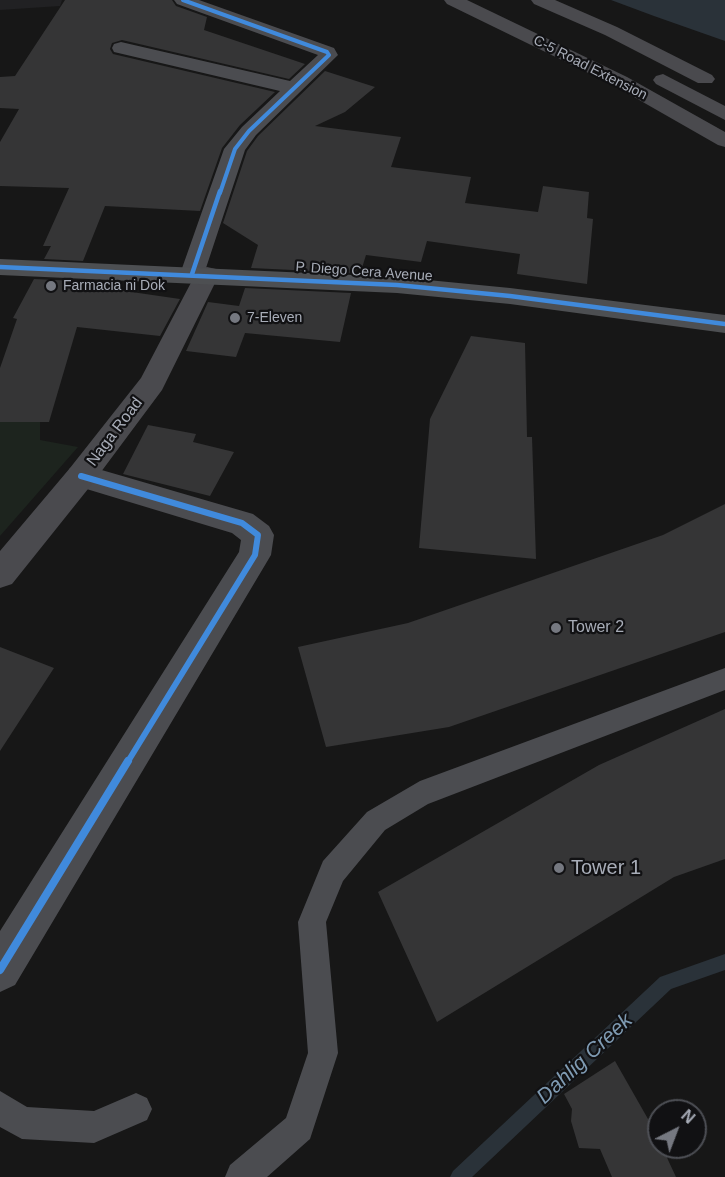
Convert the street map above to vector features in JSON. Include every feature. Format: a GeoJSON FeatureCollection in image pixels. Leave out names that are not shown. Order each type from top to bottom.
{"type":"FeatureCollection","features":[{"type":"Feature","properties":{"kind":"main road","name":"C-5 Road Extension"},"geometry":{"type":"LineString","coordinates":[[453,0],[620,81],[725,141]]}},
{"type":"Feature","properties":{"kind":"main road"},"geometry":{"type":"LineString","coordinates":[[484,0],[512,8]]}},
{"type":"Feature","properties":{"kind":"main road"},"geometry":{"type":"LineString","coordinates":[[540,0],[620,36],[725,90]]}},
{"type":"Feature","properties":{"kind":"main road","name":"C-5 Road Extension"},"geometry":{"type":"LineString","coordinates":[[644,70],[725,114]]}},
{"type":"Feature","properties":{"kind":"main road","name":"P. Diego Cera Avenue"},"geometry":{"type":"LineString","coordinates":[[0,267],[200,274],[408,286],[510,296],[725,324]]}},
{"type":"Feature","properties":{"kind":"main road","name":"Naga Road"},"geometry":{"type":"LineString","coordinates":[[0,574],[81,476],[152,383],[200,274]]}},
{"type":"Feature","properties":{"kind":"street"},"geometry":{"type":"LineString","coordinates":[[183,0],[329,53],[249,131],[235,149],[200,274]]}},
{"type":"Feature","properties":{"kind":"street"},"geometry":{"type":"LineString","coordinates":[[121,48],[293,88]]}},
{"type":"Feature","properties":{"kind":"street"},"geometry":{"type":"LineString","coordinates":[[0,970],[255,555],[257,545],[258,535],[242,523],[81,476]]}},
{"type":"Feature","properties":{"kind":"lane"},"geometry":{"type":"LineString","coordinates":[[242,1177],[299,1128],[323,1053],[312,922],[333,871],[376,821],[420,794],[725,679]]}},
{"type":"Feature","properties":{"kind":"lane"},"geometry":{"type":"LineString","coordinates":[[0,1107],[22,1122],[94,1127],[136,1109]]}},
{"type":"Feature","properties":{"kind":"shaded area"},"geometry":{"type":"Polygon","coordinates":[[[0,0],[62,0],[60,6],[0,10],[0,0]]]}},
{"type":"Feature","properties":{"kind":"shaded area"},"geometry":{"type":"Polygon","coordinates":[[[611,0],[725,0],[725,41],[654,16],[611,0]]]}},
{"type":"Feature","properties":{"kind":"shaded area"},"geometry":{"type":"Polygon","coordinates":[[[0,421],[40,421],[40,440],[78,447],[0,536],[0,421]]]}},
{"type":"Feature","properties":{"kind":"building"},"geometry":{"type":"Polygon","coordinates":[[[65,0],[172,0],[176,6],[207,17],[204,30],[305,64],[289,79],[122,40],[112,43],[110,49],[113,54],[275,92],[240,125],[222,148],[200,211],[105,206],[83,261],[44,259],[51,246],[43,246],[69,188],[0,186],[0,142],[19,109],[0,108],[0,77],[15,76],[65,0]]]}},
{"type":"Feature","properties":{"kind":"building"},"geometry":{"type":"Polygon","coordinates":[[[325,71],[375,87],[345,112],[315,126],[401,137],[391,167],[471,177],[465,203],[538,212],[543,186],[589,192],[587,218],[593,219],[587,284],[517,274],[520,254],[427,241],[421,262],[366,255],[362,268],[357,268],[355,273],[251,268],[258,245],[223,223],[247,151],[258,136],[325,71]]]}},
{"type":"Feature","properties":{"kind":"building"},"geometry":{"type":"Polygon","coordinates":[[[34,279],[76,281],[74,283],[180,299],[160,336],[77,327],[49,422],[0,422],[0,368],[17,319],[13,318],[34,279]]]}},
{"type":"Feature","properties":{"kind":"building"},"geometry":{"type":"Polygon","coordinates":[[[245,288],[351,293],[340,342],[245,333],[236,357],[186,351],[208,302],[239,306],[245,288]]]}},
{"type":"Feature","properties":{"kind":"building"},"geometry":{"type":"Polygon","coordinates":[[[471,336],[525,343],[527,437],[532,437],[536,559],[419,548],[430,419],[471,336]]]}},
{"type":"Feature","properties":{"kind":"building"},"geometry":{"type":"Polygon","coordinates":[[[148,425],[196,434],[193,442],[234,452],[210,496],[123,474],[148,425]]]}},
{"type":"Feature","properties":{"kind":"building","name":"Tower 2"},"geometry":{"type":"Polygon","coordinates":[[[725,504],[725,632],[449,727],[326,747],[298,647],[408,623],[663,535],[725,504]]]}},
{"type":"Feature","properties":{"kind":"building"},"geometry":{"type":"Polygon","coordinates":[[[0,647],[54,668],[0,751],[0,647]]]}},
{"type":"Feature","properties":{"kind":"building","name":"Tower 1"},"geometry":{"type":"Polygon","coordinates":[[[725,709],[725,859],[674,877],[437,1022],[378,892],[599,765],[725,709]]]}},
{"type":"Feature","properties":{"kind":"building"},"geometry":{"type":"Polygon","coordinates":[[[615,1061],[647,1117],[647,1159],[668,1159],[676,1177],[612,1177],[600,1149],[579,1148],[571,1121],[572,1109],[564,1094],[615,1061]]]}},
{"type":"Feature","properties":{"kind":"waterway","name":"Dahlig Creek"},"geometry":{"type":"LineString","coordinates":[[459,1177],[666,983],[725,962]]}},
{"type":"Feature","properties":{"kind":"cycle path"},"geometry":{"type":"LineString","coordinates":[[183,0],[327,52],[329,55],[249,131],[235,149],[192,274]]}},
{"type":"Feature","properties":{"kind":"cycle path"},"geometry":{"type":"LineString","coordinates":[[0,267],[397,285],[510,296],[725,324]]}},
{"type":"Feature","properties":{"kind":"cycle path"},"geometry":{"type":"LineString","coordinates":[[0,970],[255,555],[258,535],[242,523],[81,476]]}},
{"type":"Feature","properties":{"kind":"place","name":"Farmacia ni Dok"},"geometry":{"type":"Point","coordinates":[51,286]}},
{"type":"Feature","properties":{"kind":"place","name":"7-Eleven"},"geometry":{"type":"Point","coordinates":[235,318]}},
{"type":"Feature","properties":{"kind":"place","name":"Tower 2"},"geometry":{"type":"Point","coordinates":[556,628]}},
{"type":"Feature","properties":{"kind":"place","name":"Tower 1"},"geometry":{"type":"Point","coordinates":[559,868]}}]}
